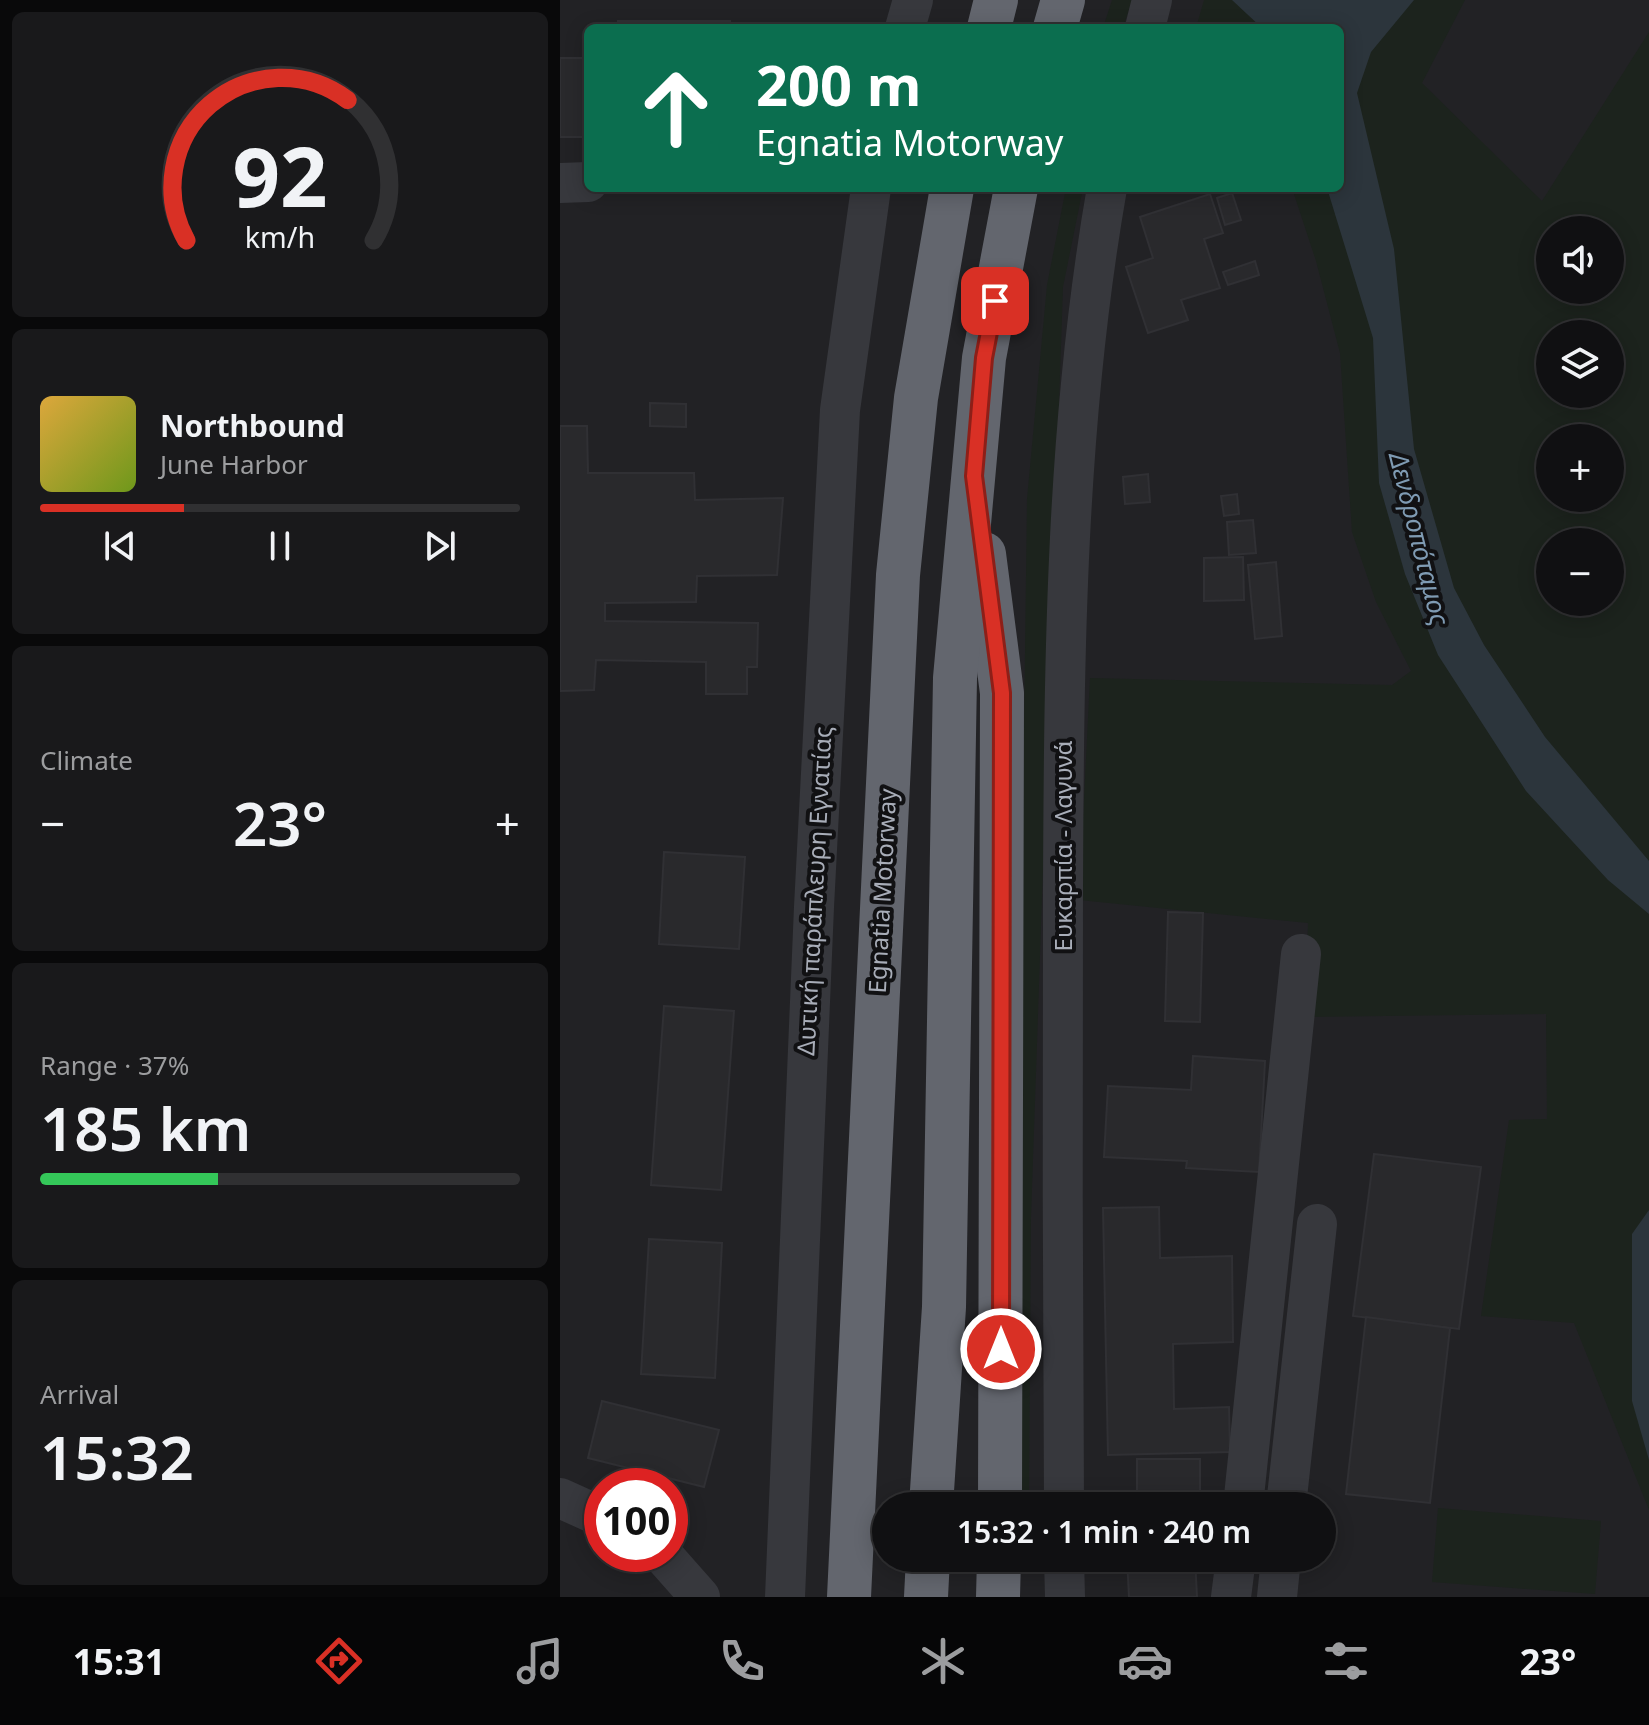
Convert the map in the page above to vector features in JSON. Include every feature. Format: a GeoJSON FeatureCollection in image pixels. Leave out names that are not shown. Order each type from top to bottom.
{"type":"FeatureCollection","features":[{"type":"Feature","properties":{"kind":"highway"},"geometry":{"type":"LineString","coordinates":[[990,24],[996,0]]}},
{"type":"Feature","properties":{"kind":"highway"},"geometry":{"type":"LineString","coordinates":[[1056,24],[1063,0]]}},
{"type":"Feature","properties":{"kind":"highway","name":"Egnatia Motorway"},"geometry":{"type":"LineString","coordinates":[[849,1597],[898,575],[916,398],[933,283],[951,192]]}},
{"type":"Feature","properties":{"kind":"highway"},"geometry":{"type":"LineString","coordinates":[[932,1492],[944,1307],[955,678],[984,358],[1015,192]]}},
{"type":"Feature","properties":{"kind":"highway"},"geometry":{"type":"LineString","coordinates":[[974,476],[1002,693],[1000,1492]]}},
{"type":"Feature","properties":{"kind":"highway"},"geometry":{"type":"LineString","coordinates":[[926,1597],[927,1572]]}},
{"type":"Feature","properties":{"kind":"highway"},"geometry":{"type":"LineString","coordinates":[[998,1597],[999,1572]]}},
{"type":"Feature","properties":{"kind":"street"},"geometry":{"type":"LineString","coordinates":[[906,24],[913,0]]}},
{"type":"Feature","properties":{"kind":"street"},"geometry":{"type":"LineString","coordinates":[[1146,24],[1152,0]]}},
{"type":"Feature","properties":{"kind":"street"},"geometry":{"type":"LineString","coordinates":[[560,183],[584,182]]}},
{"type":"Feature","properties":{"kind":"street","name":"Δυτική παράπλευρη Εγνατίας"},"geometry":{"type":"LineString","coordinates":[[785,1597],[809,1002],[840,410],[870,192]]}},
{"type":"Feature","properties":{"kind":"street","name":"Ευκαρπία - Λαγυνά"},"geometry":{"type":"LineString","coordinates":[[1064,1492],[1064,707],[1068,528],[1080,377],[1106,192]]}},
{"type":"Feature","properties":{"kind":"street"},"geometry":{"type":"LineString","coordinates":[[1244,1492],[1301,954]]}},
{"type":"Feature","properties":{"kind":"street"},"geometry":{"type":"LineString","coordinates":[[1288,1492],[1317,1224]]}},
{"type":"Feature","properties":{"kind":"street"},"geometry":{"type":"LineString","coordinates":[[560,1498],[584,1509]]}},
{"type":"Feature","properties":{"kind":"street"},"geometry":{"type":"LineString","coordinates":[[678,1572],[700,1597]]}},
{"type":"Feature","properties":{"kind":"street"},"geometry":{"type":"LineString","coordinates":[[1064,1572],[1065,1597]]}},
{"type":"Feature","properties":{"kind":"street"},"geometry":{"type":"LineString","coordinates":[[1231,1597],[1234,1572]]}},
{"type":"Feature","properties":{"kind":"street"},"geometry":{"type":"LineString","coordinates":[[1277,1597],[1280,1572]]}},
{"type":"Feature","properties":{"kind":"shaded area"},"geometry":{"type":"Polygon","coordinates":[[[560,0],[1649,0],[1649,1597],[560,1597],[560,0]]]}},
{"type":"Feature","properties":{"kind":"shaded area"},"geometry":{"type":"Polygon","coordinates":[[[1112,0],[1132,0],[1124,24],[1104,24],[1112,0]]]}},
{"type":"Feature","properties":{"kind":"shaded area"},"geometry":{"type":"Polygon","coordinates":[[[1204,0],[1465,0],[1422,83],[1542,201],[1649,32],[1649,1510],[1574,1323],[1481,1316],[1509,1120],[1547,1119],[1546,1014],[1305,1017],[1308,923],[1079,900],[1090,678],[1392,685],[1411,671],[1376,602],[1352,532],[1340,353],[1316,261],[1293,192],[1344,192],[1344,24],[1197,24],[1204,0]]]}},
{"type":"Feature","properties":{"kind":"shaded area"},"geometry":{"type":"Polygon","coordinates":[[[1065,192],[1082,192],[1063,287],[1031,1218],[1029,1492],[1014,1492],[1027,499],[1047,285],[1065,192]]]}},
{"type":"Feature","properties":{"kind":"shaded area"},"geometry":{"type":"Polygon","coordinates":[[[1438,1508],[1601,1521],[1595,1594],[1432,1582],[1438,1508]]]}},
{"type":"Feature","properties":{"kind":"water","name":"Δενδροπόταμος"},"geometry":{"type":"Polygon","coordinates":[[[1232,0],[1414,0],[1371,52],[1357,93],[1394,249],[1414,449],[1454,588],[1484,645],[1545,737],[1649,861],[1649,914],[1608,880],[1526,791],[1438,655],[1405,574],[1379,483],[1373,338],[1328,192],[1344,192],[1344,24],[1258,24],[1232,0]]]}},
{"type":"Feature","properties":{"kind":"water"},"geometry":{"type":"Polygon","coordinates":[[[1649,1210],[1649,1460],[1632,1401],[1632,1234],[1649,1210]]]}},
{"type":"Feature","properties":{"kind":"building"},"geometry":{"type":"Polygon","coordinates":[[[618,21],[730,21],[730,24],[618,24],[618,21]]]}},
{"type":"Feature","properties":{"kind":"building"},"geometry":{"type":"Polygon","coordinates":[[[560,58],[584,58],[584,137],[560,137],[560,58]]]}},
{"type":"Feature","properties":{"kind":"building"},"geometry":{"type":"Polygon","coordinates":[[[1232,193],[1241,220],[1225,225],[1217,198],[1232,193]]]}},
{"type":"Feature","properties":{"kind":"building"},"geometry":{"type":"Polygon","coordinates":[[[1210,194],[1223,233],[1204,239],[1220,288],[1181,300],[1188,320],[1148,333],[1126,267],[1153,258],[1140,217],[1210,194]]]}},
{"type":"Feature","properties":{"kind":"building"},"geometry":{"type":"Polygon","coordinates":[[[1255,261],[1259,275],[1228,285],[1223,272],[1255,261]]]}},
{"type":"Feature","properties":{"kind":"building"},"geometry":{"type":"Polygon","coordinates":[[[650,403],[686,404],[686,427],[650,426],[650,403]]]}},
{"type":"Feature","properties":{"kind":"building"},"geometry":{"type":"Polygon","coordinates":[[[560,426],[587,426],[588,473],[694,473],[695,500],[783,498],[777,575],[697,576],[696,602],[605,603],[605,621],[758,623],[757,667],[747,667],[747,694],[706,694],[706,662],[596,660],[594,690],[560,691],[560,426]]]}},
{"type":"Feature","properties":{"kind":"building"},"geometry":{"type":"Polygon","coordinates":[[[1148,474],[1150,502],[1125,504],[1123,477],[1148,474]]]}},
{"type":"Feature","properties":{"kind":"building"},"geometry":{"type":"Polygon","coordinates":[[[1237,494],[1239,514],[1224,516],[1221,496],[1237,494]]]}},
{"type":"Feature","properties":{"kind":"building"},"geometry":{"type":"Polygon","coordinates":[[[1253,520],[1256,553],[1229,555],[1227,522],[1253,520]]]}},
{"type":"Feature","properties":{"kind":"building"},"geometry":{"type":"Polygon","coordinates":[[[1243,557],[1244,600],[1204,601],[1204,558],[1243,557]]]}},
{"type":"Feature","properties":{"kind":"building"},"geometry":{"type":"Polygon","coordinates":[[[1276,562],[1282,636],[1255,639],[1248,565],[1276,562]]]}},
{"type":"Feature","properties":{"kind":"building"},"geometry":{"type":"Polygon","coordinates":[[[664,852],[745,857],[739,949],[659,944],[664,852]]]}},
{"type":"Feature","properties":{"kind":"building"},"geometry":{"type":"Polygon","coordinates":[[[1168,912],[1203,913],[1200,1022],[1165,1021],[1168,912]]]}},
{"type":"Feature","properties":{"kind":"building"},"geometry":{"type":"Polygon","coordinates":[[[664,1006],[734,1011],[721,1190],[651,1185],[664,1006]]]}},
{"type":"Feature","properties":{"kind":"building"},"geometry":{"type":"Polygon","coordinates":[[[1193,1056],[1265,1061],[1259,1172],[1186,1168],[1187,1161],[1104,1157],[1108,1086],[1191,1090],[1193,1056]]]}},
{"type":"Feature","properties":{"kind":"building"},"geometry":{"type":"Polygon","coordinates":[[[1374,1154],[1481,1167],[1459,1329],[1353,1316],[1374,1154]]]}},
{"type":"Feature","properties":{"kind":"building"},"geometry":{"type":"Polygon","coordinates":[[[1159,1207],[1160,1258],[1232,1256],[1233,1342],[1173,1344],[1174,1409],[1229,1407],[1230,1452],[1108,1455],[1103,1208],[1159,1207]]]}},
{"type":"Feature","properties":{"kind":"building"},"geometry":{"type":"Polygon","coordinates":[[[649,1239],[722,1243],[715,1378],[641,1374],[649,1239]]]}},
{"type":"Feature","properties":{"kind":"building"},"geometry":{"type":"Polygon","coordinates":[[[1366,1317],[1450,1328],[1430,1503],[1346,1494],[1366,1317]]]}},
{"type":"Feature","properties":{"kind":"building"},"geometry":{"type":"Polygon","coordinates":[[[602,1401],[719,1430],[704,1487],[688,1483],[688,1468],[628,1468],[588,1458],[602,1401]]]}},
{"type":"Feature","properties":{"kind":"building"},"geometry":{"type":"Polygon","coordinates":[[[1137,1459],[1200,1459],[1200,1492],[1137,1492],[1137,1459]]]}},
{"type":"Feature","properties":{"kind":"building"},"geometry":{"type":"Polygon","coordinates":[[[1128,1572],[1196,1572],[1197,1597],[1129,1597],[1128,1572]]]}},
{"type":"Feature","properties":{"kind":"route"},"geometry":{"type":"LineString","coordinates":[[995,301],[984,358],[974,476],[1002,693],[1001,1349]]}}]}
